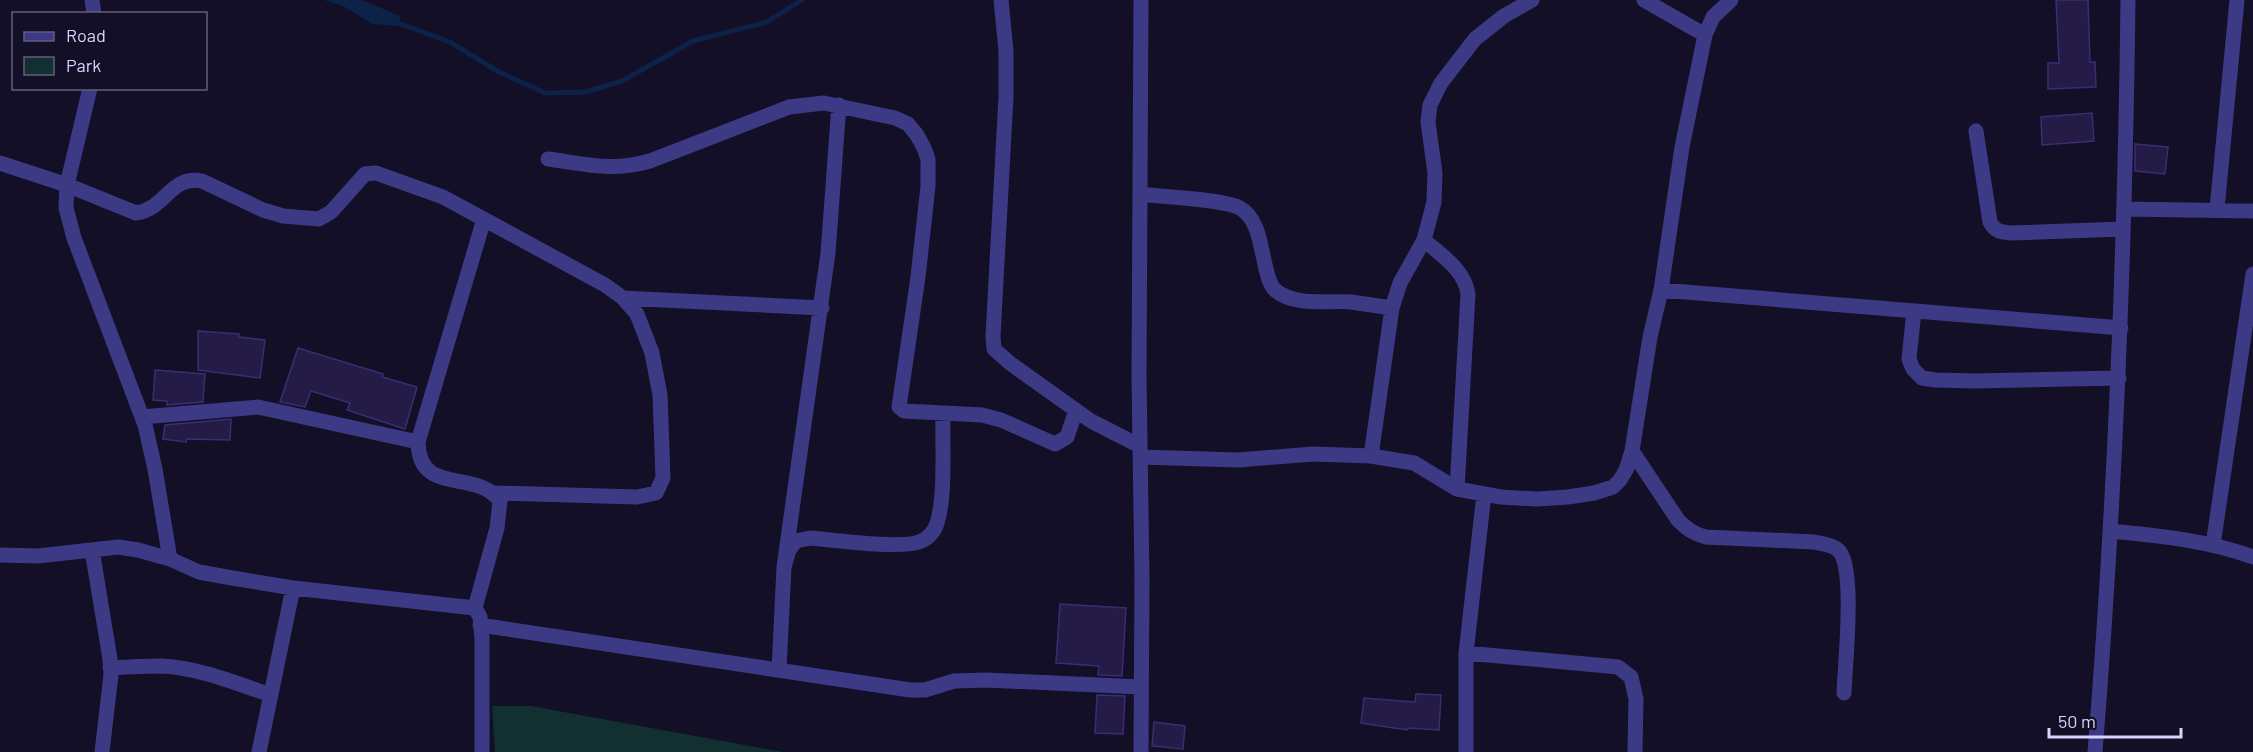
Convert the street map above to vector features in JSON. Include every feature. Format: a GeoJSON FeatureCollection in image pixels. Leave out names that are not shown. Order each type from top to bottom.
{"type":"FeatureCollection","features":[{"type":"Feature","properties":{"kind":"street"},"geometry":{"type":"LineString","coordinates":[[1001,0],[1006,51],[993,336],[994,348],[1011,364],[1140,451],[1238,460],[1313,454],[1371,456],[1413,463],[1457,489],[1501,497],[1537,499],[1594,493],[1613,487],[1626,470],[1632,451],[1650,338],[1662,290],[1682,147],[1705,35],[1713,17],[1731,0]]}},
{"type":"Feature","properties":{"kind":"street"},"geometry":{"type":"LineString","coordinates":[[1141,0],[1141,752]]}},
{"type":"Feature","properties":{"kind":"street"},"geometry":{"type":"LineString","coordinates":[[1371,456],[1392,309],[1400,283],[1424,240],[1434,202],[1435,173],[1428,122],[1430,105],[1441,83],[1475,39],[1504,16],[1532,0]]}},
{"type":"Feature","properties":{"kind":"street"},"geometry":{"type":"LineString","coordinates":[[1644,0],[1705,35]]}},
{"type":"Feature","properties":{"kind":"street"},"geometry":{"type":"LineString","coordinates":[[2095,752],[2111,531],[2119,378],[2128,0]]}},
{"type":"Feature","properties":{"kind":"street"},"geometry":{"type":"LineString","coordinates":[[2217,209],[2237,0]]}},
{"type":"Feature","properties":{"kind":"street"},"geometry":{"type":"LineString","coordinates":[[90,90],[67,185],[66,208],[74,238],[142,417],[155,469],[170,559]]}},
{"type":"Feature","properties":{"kind":"street"},"geometry":{"type":"LineString","coordinates":[[548,159],[612,168],[631,166],[650,161],[789,107],[824,103],[895,118],[908,124],[917,135],[928,159],[928,186],[918,277],[899,407],[904,411],[982,415],[1001,420],[1055,444],[1067,437],[1076,410]]}},
{"type":"Feature","properties":{"kind":"street"},"geometry":{"type":"LineString","coordinates":[[779,670],[784,567],[794,483],[822,308],[839,105]]}},
{"type":"Feature","properties":{"kind":"street"},"geometry":{"type":"LineString","coordinates":[[1976,130],[1990,222],[1994,229],[1999,232],[2012,233],[2123,229]]}},
{"type":"Feature","properties":{"kind":"street"},"geometry":{"type":"LineString","coordinates":[[0,163],[67,185],[136,213],[147,212],[177,185],[192,179],[202,181],[263,210],[283,216],[318,219],[331,212],[365,174],[376,173],[443,197],[484,219],[605,285],[623,298],[637,314],[652,353],[660,395],[663,478],[656,493],[637,497],[495,493],[483,487],[433,475],[424,467],[418,456],[418,442],[484,219]]}},
{"type":"Feature","properties":{"kind":"street"},"geometry":{"type":"LineString","coordinates":[[1140,194],[1226,203],[1241,208],[1257,229],[1274,289],[1284,295],[1298,300],[1349,302],[1392,309]]}},
{"type":"Feature","properties":{"kind":"street"},"geometry":{"type":"LineString","coordinates":[[2124,209],[2253,211]]}},
{"type":"Feature","properties":{"kind":"street"},"geometry":{"type":"LineString","coordinates":[[1424,240],[1460,272],[1466,282],[1468,294],[1457,489]]}},
{"type":"Feature","properties":{"kind":"street"},"geometry":{"type":"LineString","coordinates":[[2213,544],[2253,274]]}},
{"type":"Feature","properties":{"kind":"street"},"geometry":{"type":"LineString","coordinates":[[1662,290],[2121,328]]}},
{"type":"Feature","properties":{"kind":"street"},"geometry":{"type":"LineString","coordinates":[[623,298],[822,308]]}},
{"type":"Feature","properties":{"kind":"street"},"geometry":{"type":"LineString","coordinates":[[1914,311],[1909,359],[1913,369],[1922,378],[1965,381],[2119,378]]}},
{"type":"Feature","properties":{"kind":"street"},"geometry":{"type":"LineString","coordinates":[[142,417],[258,407],[418,442]]}},
{"type":"Feature","properties":{"kind":"street"},"geometry":{"type":"LineString","coordinates":[[784,567],[789,550],[796,541],[810,538],[906,545],[922,542],[932,533],[937,523],[941,504],[943,413]]}},
{"type":"Feature","properties":{"kind":"street"},"geometry":{"type":"LineString","coordinates":[[1632,451],[1678,520],[1698,535],[1814,542],[1839,550],[1845,564],[1848,585],[1844,693]]}},
{"type":"Feature","properties":{"kind":"street"},"geometry":{"type":"LineString","coordinates":[[482,752],[480,617],[475,608],[497,528],[500,501],[495,493]]}},
{"type":"Feature","properties":{"kind":"street"},"geometry":{"type":"LineString","coordinates":[[1466,752],[1466,653],[1484,494]]}},
{"type":"Feature","properties":{"kind":"street"},"geometry":{"type":"LineString","coordinates":[[2111,531],[2213,544],[2253,557]]}},
{"type":"Feature","properties":{"kind":"street"},"geometry":{"type":"LineString","coordinates":[[0,555],[38,556],[128,549],[170,559],[199,572],[293,588],[475,608]]}},
{"type":"Feature","properties":{"kind":"street"},"geometry":{"type":"LineString","coordinates":[[92,550],[109,641],[110,668],[102,752]]}},
{"type":"Feature","properties":{"kind":"street"},"geometry":{"type":"LineString","coordinates":[[258,752],[293,588]]}},
{"type":"Feature","properties":{"kind":"street"},"geometry":{"type":"LineString","coordinates":[[480,625],[910,690],[925,690],[954,681],[986,680],[1141,687]]}},
{"type":"Feature","properties":{"kind":"street"},"geometry":{"type":"LineString","coordinates":[[1466,653],[1618,668],[1631,676],[1636,699],[1635,752]]}},
{"type":"Feature","properties":{"kind":"street"},"geometry":{"type":"LineString","coordinates":[[110,668],[162,666],[186,669],[209,674],[271,695]]}},
{"type":"Feature","properties":{"kind":"green space"},"geometry":{"type":"Polygon","coordinates":[[[492,706],[531,706],[783,752],[495,752],[492,706]]]}},
{"type":"Feature","properties":{"kind":"water"},"geometry":{"type":"Polygon","coordinates":[[[324,0],[362,0],[400,16],[399,26],[372,24],[345,7],[324,0]]]}},
{"type":"Feature","properties":{"kind":"building"},"geometry":{"type":"Polygon","coordinates":[[[2056,0],[2088,0],[2090,62],[2095,62],[2096,87],[2048,89],[2048,63],[2059,63],[2056,0]]]}},
{"type":"Feature","properties":{"kind":"building"},"geometry":{"type":"Polygon","coordinates":[[[2092,113],[2094,141],[2042,145],[2041,117],[2092,113]]]}},
{"type":"Feature","properties":{"kind":"building"},"geometry":{"type":"Polygon","coordinates":[[[2135,144],[2168,147],[2165,174],[2135,171],[2135,144]]]}},
{"type":"Feature","properties":{"kind":"building"},"geometry":{"type":"Polygon","coordinates":[[[198,331],[239,334],[239,337],[265,340],[260,378],[198,370],[198,331]]]}},
{"type":"Feature","properties":{"kind":"building"},"geometry":{"type":"Polygon","coordinates":[[[298,348],[417,387],[405,429],[347,410],[350,403],[311,391],[305,407],[280,402],[298,348]]]}},
{"type":"Feature","properties":{"kind":"building"},"geometry":{"type":"Polygon","coordinates":[[[155,370],[205,374],[203,402],[167,405],[167,401],[153,400],[155,370]]]}},
{"type":"Feature","properties":{"kind":"building"},"geometry":{"type":"Polygon","coordinates":[[[231,419],[230,440],[187,439],[186,442],[163,439],[165,425],[231,419]]]}},
{"type":"Feature","properties":{"kind":"building"},"geometry":{"type":"Polygon","coordinates":[[[1060,604],[1126,608],[1122,676],[1098,675],[1099,666],[1056,663],[1060,604]]]}},
{"type":"Feature","properties":{"kind":"building"},"geometry":{"type":"Polygon","coordinates":[[[1416,694],[1441,695],[1439,730],[1408,728],[1407,730],[1361,723],[1364,698],[1415,702],[1416,694]]]}},
{"type":"Feature","properties":{"kind":"building"},"geometry":{"type":"Polygon","coordinates":[[[1097,695],[1125,696],[1123,734],[1095,733],[1097,695]]]}},
{"type":"Feature","properties":{"kind":"building"},"geometry":{"type":"Polygon","coordinates":[[[1154,722],[1185,726],[1183,749],[1152,746],[1154,722]]]}},
{"type":"Feature","properties":{"kind":"waterway"},"geometry":{"type":"LineString","coordinates":[[395,22],[450,42],[499,72],[545,93],[585,92],[622,81],[693,41],[767,22],[802,0]]}}]}
